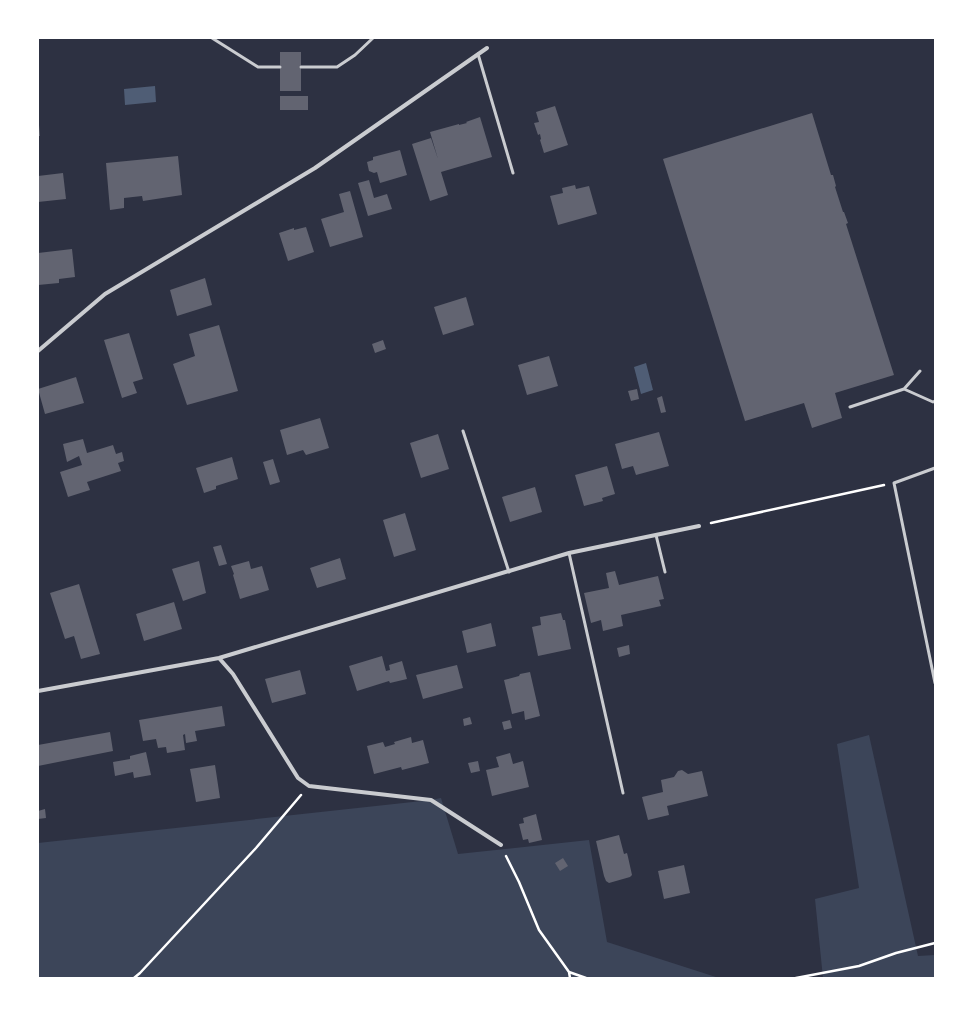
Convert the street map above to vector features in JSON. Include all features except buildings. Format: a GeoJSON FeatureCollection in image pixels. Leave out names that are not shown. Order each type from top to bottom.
{"type":"FeatureCollection","features":[{"type":"Feature","properties":{"kind":"street"},"geometry":{"type":"LineString","coordinates":[[38,351],[105,294],[315,168],[487,48]]}},
{"type":"Feature","properties":{"kind":"street"},"geometry":{"type":"LineString","coordinates":[[38,691],[219,658],[569,554],[699,526]]}},
{"type":"Feature","properties":{"kind":"street"},"geometry":{"type":"LineString","coordinates":[[219,658],[233,674],[298,778],[309,786],[431,800],[501,845]]}},
{"type":"Feature","properties":{"kind":"lane"},"geometry":{"type":"LineString","coordinates":[[212,38],[258,67],[280,67]]}},
{"type":"Feature","properties":{"kind":"lane"},"geometry":{"type":"LineString","coordinates":[[302,67],[337,67],[355,55],[373,38]]}},
{"type":"Feature","properties":{"kind":"lane"},"geometry":{"type":"LineString","coordinates":[[478,54],[513,173]]}},
{"type":"Feature","properties":{"kind":"lane"},"geometry":{"type":"LineString","coordinates":[[850,407],[904,389],[920,371]]}},
{"type":"Feature","properties":{"kind":"lane"},"geometry":{"type":"LineString","coordinates":[[904,389],[934,402],[935,401]]}},
{"type":"Feature","properties":{"kind":"lane"},"geometry":{"type":"LineString","coordinates":[[463,431],[509,572]]}},
{"type":"Feature","properties":{"kind":"lane"},"geometry":{"type":"LineString","coordinates":[[935,468],[894,483],[935,683]]}},
{"type":"Feature","properties":{"kind":"lane"},"geometry":{"type":"LineString","coordinates":[[656,535],[665,572]]}},
{"type":"Feature","properties":{"kind":"lane"},"geometry":{"type":"LineString","coordinates":[[569,554],[623,793]]}},
{"type":"Feature","properties":{"kind":"path"},"geometry":{"type":"LineString","coordinates":[[699,526],[894,483]]}},
{"type":"Feature","properties":{"kind":"path"},"geometry":{"type":"LineString","coordinates":[[134,978],[256,848],[309,786]]}},
{"type":"Feature","properties":{"kind":"path"},"geometry":{"type":"LineString","coordinates":[[501,845],[519,882],[539,930],[569,972],[570,978]]}},
{"type":"Feature","properties":{"kind":"path"},"geometry":{"type":"LineString","coordinates":[[796,978],[859,966],[896,953],[935,943]]}},
{"type":"Feature","properties":{"kind":"path"},"geometry":{"type":"LineString","coordinates":[[569,972],[586,978]]}},
{"type":"Feature","properties":{"kind":"shaded area"},"geometry":{"type":"Polygon","coordinates":[[[155,86],[156,102],[125,105],[124,89],[155,86]]]}},
{"type":"Feature","properties":{"kind":"shaded area"},"geometry":{"type":"Polygon","coordinates":[[[646,363],[653,390],[641,394],[634,367],[646,363]]]}},
{"type":"Feature","properties":{"kind":"shaded area"},"geometry":{"type":"Polygon","coordinates":[[[869,735],[918,956],[935,955],[935,978],[823,978],[815,899],[859,888],[837,744],[869,735]]]}},
{"type":"Feature","properties":{"kind":"shaded area"},"geometry":{"type":"Polygon","coordinates":[[[441,798],[458,854],[589,840],[607,942],[719,978],[38,978],[38,843],[441,798]]]}}]}
